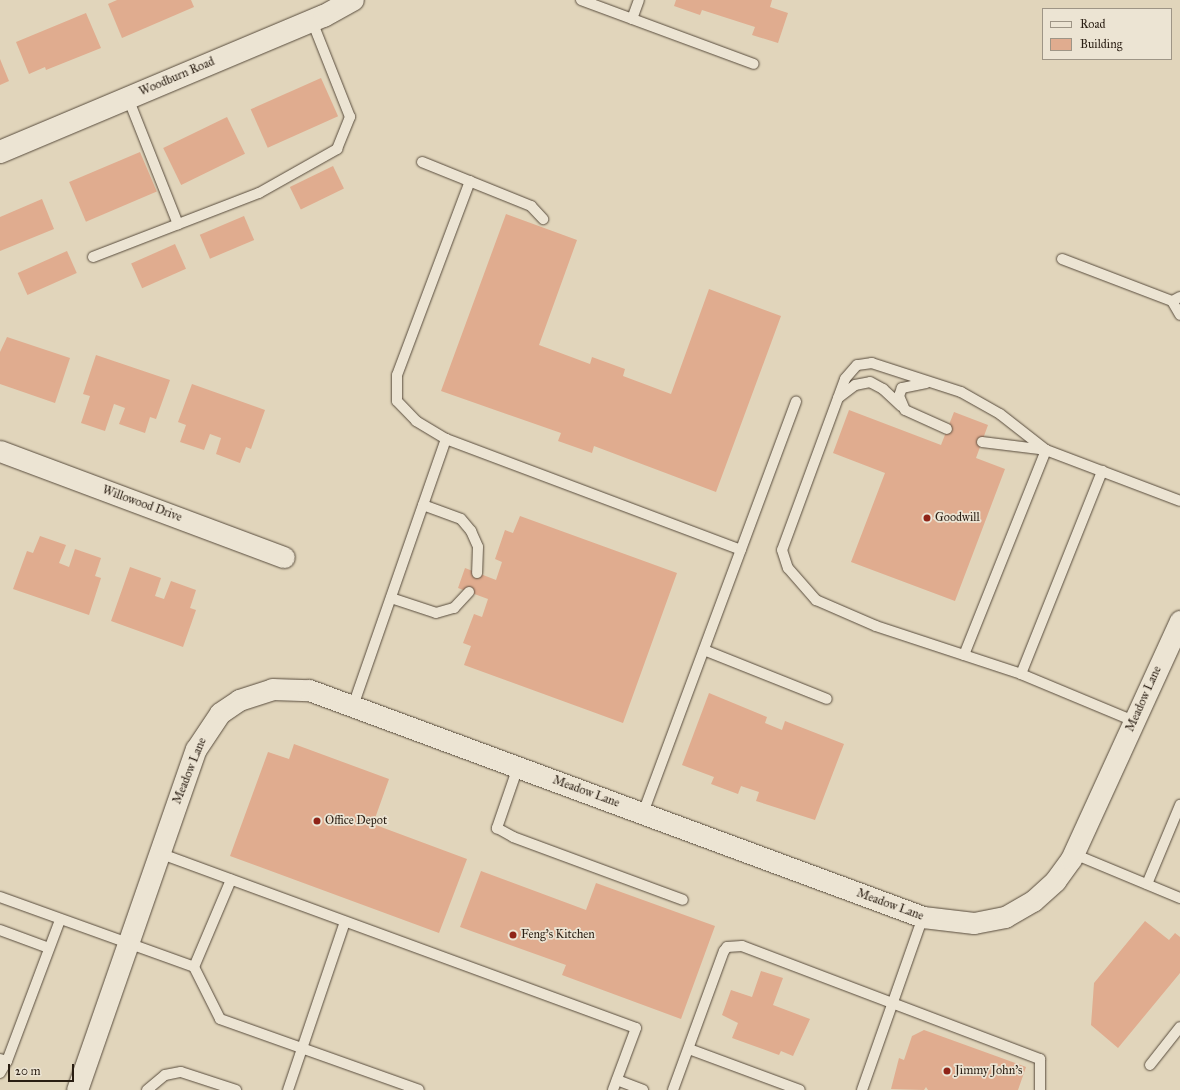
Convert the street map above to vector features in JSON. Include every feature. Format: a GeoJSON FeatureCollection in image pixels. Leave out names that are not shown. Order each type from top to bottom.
{"type":"FeatureCollection","features":[{"type":"Feature","properties":{"kind":"street","name":"Woodburn Road"},"geometry":{"type":"LineString","coordinates":[[0,152],[312,21],[353,0]]}},
{"type":"Feature","properties":{"kind":"street","name":"Willowood Drive"},"geometry":{"type":"LineString","coordinates":[[0,451],[284,557]]}},
{"type":"Feature","properties":{"kind":"street","name":"Meadow Lane"},"geometry":{"type":"LineString","coordinates":[[77,1090],[196,749],[220,713],[255,694],[289,688],[309,690],[922,918],[974,923],[1005,917],[1033,901],[1055,882],[1074,854],[1180,621]]}},
{"type":"Feature","properties":{"kind":"lane"},"geometry":{"type":"LineString","coordinates":[[581,0],[754,64]]}},
{"type":"Feature","properties":{"kind":"lane"},"geometry":{"type":"LineString","coordinates":[[632,19],[639,0]]}},
{"type":"Feature","properties":{"kind":"lane"},"geometry":{"type":"LineString","coordinates":[[93,257],[259,193],[338,149],[350,116],[312,21]]}},
{"type":"Feature","properties":{"kind":"lane"},"geometry":{"type":"LineString","coordinates":[[128,98],[178,224]]}},
{"type":"Feature","properties":{"kind":"lane"},"geometry":{"type":"LineString","coordinates":[[422,162],[531,206],[543,218]]}},
{"type":"Feature","properties":{"kind":"lane"},"geometry":{"type":"LineString","coordinates":[[470,182],[397,375],[397,401],[416,421],[446,439],[741,550]]}},
{"type":"Feature","properties":{"kind":"lane"},"geometry":{"type":"LineString","coordinates":[[1062,259],[1176,299],[1180,315]]}},
{"type":"Feature","properties":{"kind":"lane"},"geometry":{"type":"LineString","coordinates":[[1046,450],[1000,414],[962,392],[872,363],[857,365],[844,379],[782,550],[788,568],[816,600],[876,626],[1021,674],[1134,721]]}},
{"type":"Feature","properties":{"kind":"lane"},"geometry":{"type":"LineString","coordinates":[[837,399],[855,384],[870,382],[883,389],[905,410],[947,429]]}},
{"type":"Feature","properties":{"kind":"lane"},"geometry":{"type":"LineString","coordinates":[[905,410],[898,396],[902,388],[911,384],[932,382]]}},
{"type":"Feature","properties":{"kind":"lane"},"geometry":{"type":"LineString","coordinates":[[643,814],[796,402]]}},
{"type":"Feature","properties":{"kind":"lane"},"geometry":{"type":"LineString","coordinates":[[353,706],[446,439]]}},
{"type":"Feature","properties":{"kind":"lane"},"geometry":{"type":"LineString","coordinates":[[982,442],[1046,450],[1180,501]]}},
{"type":"Feature","properties":{"kind":"lane"},"geometry":{"type":"LineString","coordinates":[[964,655],[1046,450]]}},
{"type":"Feature","properties":{"kind":"lane"},"geometry":{"type":"LineString","coordinates":[[1021,674],[1102,471]]}},
{"type":"Feature","properties":{"kind":"lane"},"geometry":{"type":"LineString","coordinates":[[423,505],[461,519],[472,531],[478,547],[477,573]]}},
{"type":"Feature","properties":{"kind":"lane"},"geometry":{"type":"LineString","coordinates":[[391,598],[436,613],[454,608],[469,592]]}},
{"type":"Feature","properties":{"kind":"lane"},"geometry":{"type":"LineString","coordinates":[[704,650],[827,698]]}},
{"type":"Feature","properties":{"kind":"lane"},"geometry":{"type":"LineString","coordinates":[[518,767],[497,828],[513,837],[683,900]]}},
{"type":"Feature","properties":{"kind":"lane"},"geometry":{"type":"LineString","coordinates":[[1148,884],[1180,805]]}},
{"type":"Feature","properties":{"kind":"lane"},"geometry":{"type":"LineString","coordinates":[[159,853],[636,1028],[615,1085],[643,1090]]}},
{"type":"Feature","properties":{"kind":"lane"},"geometry":{"type":"LineString","coordinates":[[1074,854],[1180,898]]}},
{"type":"Feature","properties":{"kind":"lane"},"geometry":{"type":"LineString","coordinates":[[194,967],[230,880]]}},
{"type":"Feature","properties":{"kind":"lane"},"geometry":{"type":"LineString","coordinates":[[0,898],[194,967],[220,1019],[419,1090]]}},
{"type":"Feature","properties":{"kind":"lane"},"geometry":{"type":"LineString","coordinates":[[862,1090],[922,918]]}},
{"type":"Feature","properties":{"kind":"lane"},"geometry":{"type":"LineString","coordinates":[[0,1073],[3,1060],[60,920]]}},
{"type":"Feature","properties":{"kind":"lane"},"geometry":{"type":"LineString","coordinates":[[288,1090],[345,922]]}},
{"type":"Feature","properties":{"kind":"lane"},"geometry":{"type":"LineString","coordinates":[[0,930],[49,948]]}},
{"type":"Feature","properties":{"kind":"lane"},"geometry":{"type":"LineString","coordinates":[[673,1090],[727,947],[742,946],[758,950],[893,1001],[1040,1059],[1040,1090]]}},
{"type":"Feature","properties":{"kind":"lane"},"geometry":{"type":"LineString","coordinates":[[1150,1065],[1180,1027]]}},
{"type":"Feature","properties":{"kind":"lane"},"geometry":{"type":"LineString","coordinates":[[689,1049],[800,1090]]}},
{"type":"Feature","properties":{"kind":"lane"},"geometry":{"type":"LineString","coordinates":[[147,1090],[165,1075],[181,1072],[236,1090]]}},
{"type":"Feature","properties":{"kind":"building"},"geometry":{"type":"Polygon","coordinates":[[[117,0],[191,0],[194,7],[122,38],[108,4],[117,0]]]}},
{"type":"Feature","properties":{"kind":"building"},"geometry":{"type":"Polygon","coordinates":[[[676,0],[772,0],[770,7],[788,13],[778,43],[752,35],[755,27],[702,10],[700,15],[674,6],[676,0]]]}},
{"type":"Feature","properties":{"kind":"building"},"geometry":{"type":"Polygon","coordinates":[[[86,13],[101,48],[46,70],[45,67],[29,74],[16,42],[86,13]]]}},
{"type":"Feature","properties":{"kind":"building"},"geometry":{"type":"Polygon","coordinates":[[[0,59],[9,81],[0,85],[0,59]]]}},
{"type":"Feature","properties":{"kind":"building"},"geometry":{"type":"Polygon","coordinates":[[[321,78],[338,116],[268,148],[251,109],[321,78]]]}},
{"type":"Feature","properties":{"kind":"building"},"geometry":{"type":"Polygon","coordinates":[[[227,117],[245,154],[181,185],[163,148],[227,117]]]}},
{"type":"Feature","properties":{"kind":"building"},"geometry":{"type":"Polygon","coordinates":[[[140,152],[157,192],[86,222],[69,182],[140,152]]]}},
{"type":"Feature","properties":{"kind":"building"},"geometry":{"type":"Polygon","coordinates":[[[333,166],[344,188],[301,210],[290,187],[333,166]]]}},
{"type":"Feature","properties":{"kind":"building"},"geometry":{"type":"Polygon","coordinates":[[[42,199],[54,229],[0,251],[0,217],[42,199]]]}},
{"type":"Feature","properties":{"kind":"building"},"geometry":{"type":"Polygon","coordinates":[[[506,214],[577,240],[539,345],[590,364],[592,357],[625,369],[623,376],[671,394],[709,289],[781,316],[716,492],[594,446],[592,453],[558,441],[561,433],[441,391],[506,214]]]}},
{"type":"Feature","properties":{"kind":"building"},"geometry":{"type":"Polygon","coordinates":[[[244,216],[254,240],[210,259],[200,235],[244,216]]]}},
{"type":"Feature","properties":{"kind":"building"},"geometry":{"type":"Polygon","coordinates":[[[175,244],[186,269],[142,288],[131,264],[175,244]]]}},
{"type":"Feature","properties":{"kind":"building"},"geometry":{"type":"Polygon","coordinates":[[[67,251],[77,273],[27,295],[18,273],[67,251]]]}},
{"type":"Feature","properties":{"kind":"building"},"geometry":{"type":"Polygon","coordinates":[[[7,337],[70,358],[55,403],[0,384],[0,352],[7,337]]]}},
{"type":"Feature","properties":{"kind":"building"},"geometry":{"type":"Polygon","coordinates":[[[96,355],[170,380],[156,419],[150,417],[145,433],[119,424],[125,408],[114,404],[105,431],[81,423],[90,396],[83,394],[96,355]]]}},
{"type":"Feature","properties":{"kind":"building"},"geometry":{"type":"Polygon","coordinates":[[[192,384],[265,410],[251,449],[246,447],[240,463],[216,454],[221,438],[210,434],[204,450],[180,442],[186,425],[178,422],[192,384]]]}},
{"type":"Feature","properties":{"kind":"building","name":"Goodwill"},"geometry":{"type":"Polygon","coordinates":[[[849,410],[941,445],[954,412],[988,425],[976,458],[1005,469],[955,601],[851,562],[885,473],[833,453],[849,410]]]}},
{"type":"Feature","properties":{"kind":"building"},"geometry":{"type":"Polygon","coordinates":[[[520,516],[677,573],[623,723],[464,665],[471,646],[463,643],[474,614],[482,617],[488,599],[458,588],[465,568],[496,580],[502,562],[495,559],[505,530],[513,533],[520,516]]]}},
{"type":"Feature","properties":{"kind":"building"},"geometry":{"type":"Polygon","coordinates":[[[40,536],[66,545],[59,563],[69,567],[75,549],[101,558],[95,576],[101,578],[89,615],[13,589],[27,551],[33,553],[40,536]]]}},
{"type":"Feature","properties":{"kind":"building"},"geometry":{"type":"Polygon","coordinates":[[[130,567],[161,578],[155,596],[164,599],[171,581],[196,590],[190,608],[196,610],[183,647],[111,621],[130,567]]]}},
{"type":"Feature","properties":{"kind":"building"},"geometry":{"type":"Polygon","coordinates":[[[709,693],[767,717],[765,723],[782,730],[785,721],[844,744],[815,820],[756,801],[759,792],[741,786],[738,794],[711,784],[714,777],[682,765],[709,693]]]}},
{"type":"Feature","properties":{"kind":"building"},"geometry":{"type":"Polygon","coordinates":[[[294,744],[389,779],[373,824],[467,859],[439,933],[230,856],[268,752],[289,759],[294,744]]]}},
{"type":"Feature","properties":{"kind":"building"},"geometry":{"type":"Polygon","coordinates":[[[481,871],[586,910],[596,883],[715,926],[681,1019],[562,975],[566,965],[460,927],[481,871]]]}},
{"type":"Feature","properties":{"kind":"building"},"geometry":{"type":"Polygon","coordinates":[[[1145,921],[1169,940],[1175,933],[1180,937],[1180,973],[1118,1048],[1091,1025],[1094,983],[1145,921]]]}},
{"type":"Feature","properties":{"kind":"building"},"geometry":{"type":"Polygon","coordinates":[[[761,971],[783,978],[773,1005],[810,1019],[793,1056],[781,1051],[779,1055],[732,1038],[738,1023],[722,1015],[731,990],[752,997],[761,971]]]}},
{"type":"Feature","properties":{"kind":"building"},"geometry":{"type":"Polygon","coordinates":[[[924,1030],[1026,1067],[1018,1090],[928,1090],[926,1087],[924,1090],[891,1089],[899,1058],[904,1060],[912,1036],[924,1030]]]}},
{"type":"Feature","properties":{"kind":"place","name":"Goodwill"},"geometry":{"type":"Point","coordinates":[927,518]}},
{"type":"Feature","properties":{"kind":"place","name":"Office Depot"},"geometry":{"type":"Point","coordinates":[317,821]}},
{"type":"Feature","properties":{"kind":"place","name":"Feng's Kitchen"},"geometry":{"type":"Point","coordinates":[513,935]}},
{"type":"Feature","properties":{"kind":"place","name":"Jimmy John's"},"geometry":{"type":"Point","coordinates":[947,1071]}}]}
